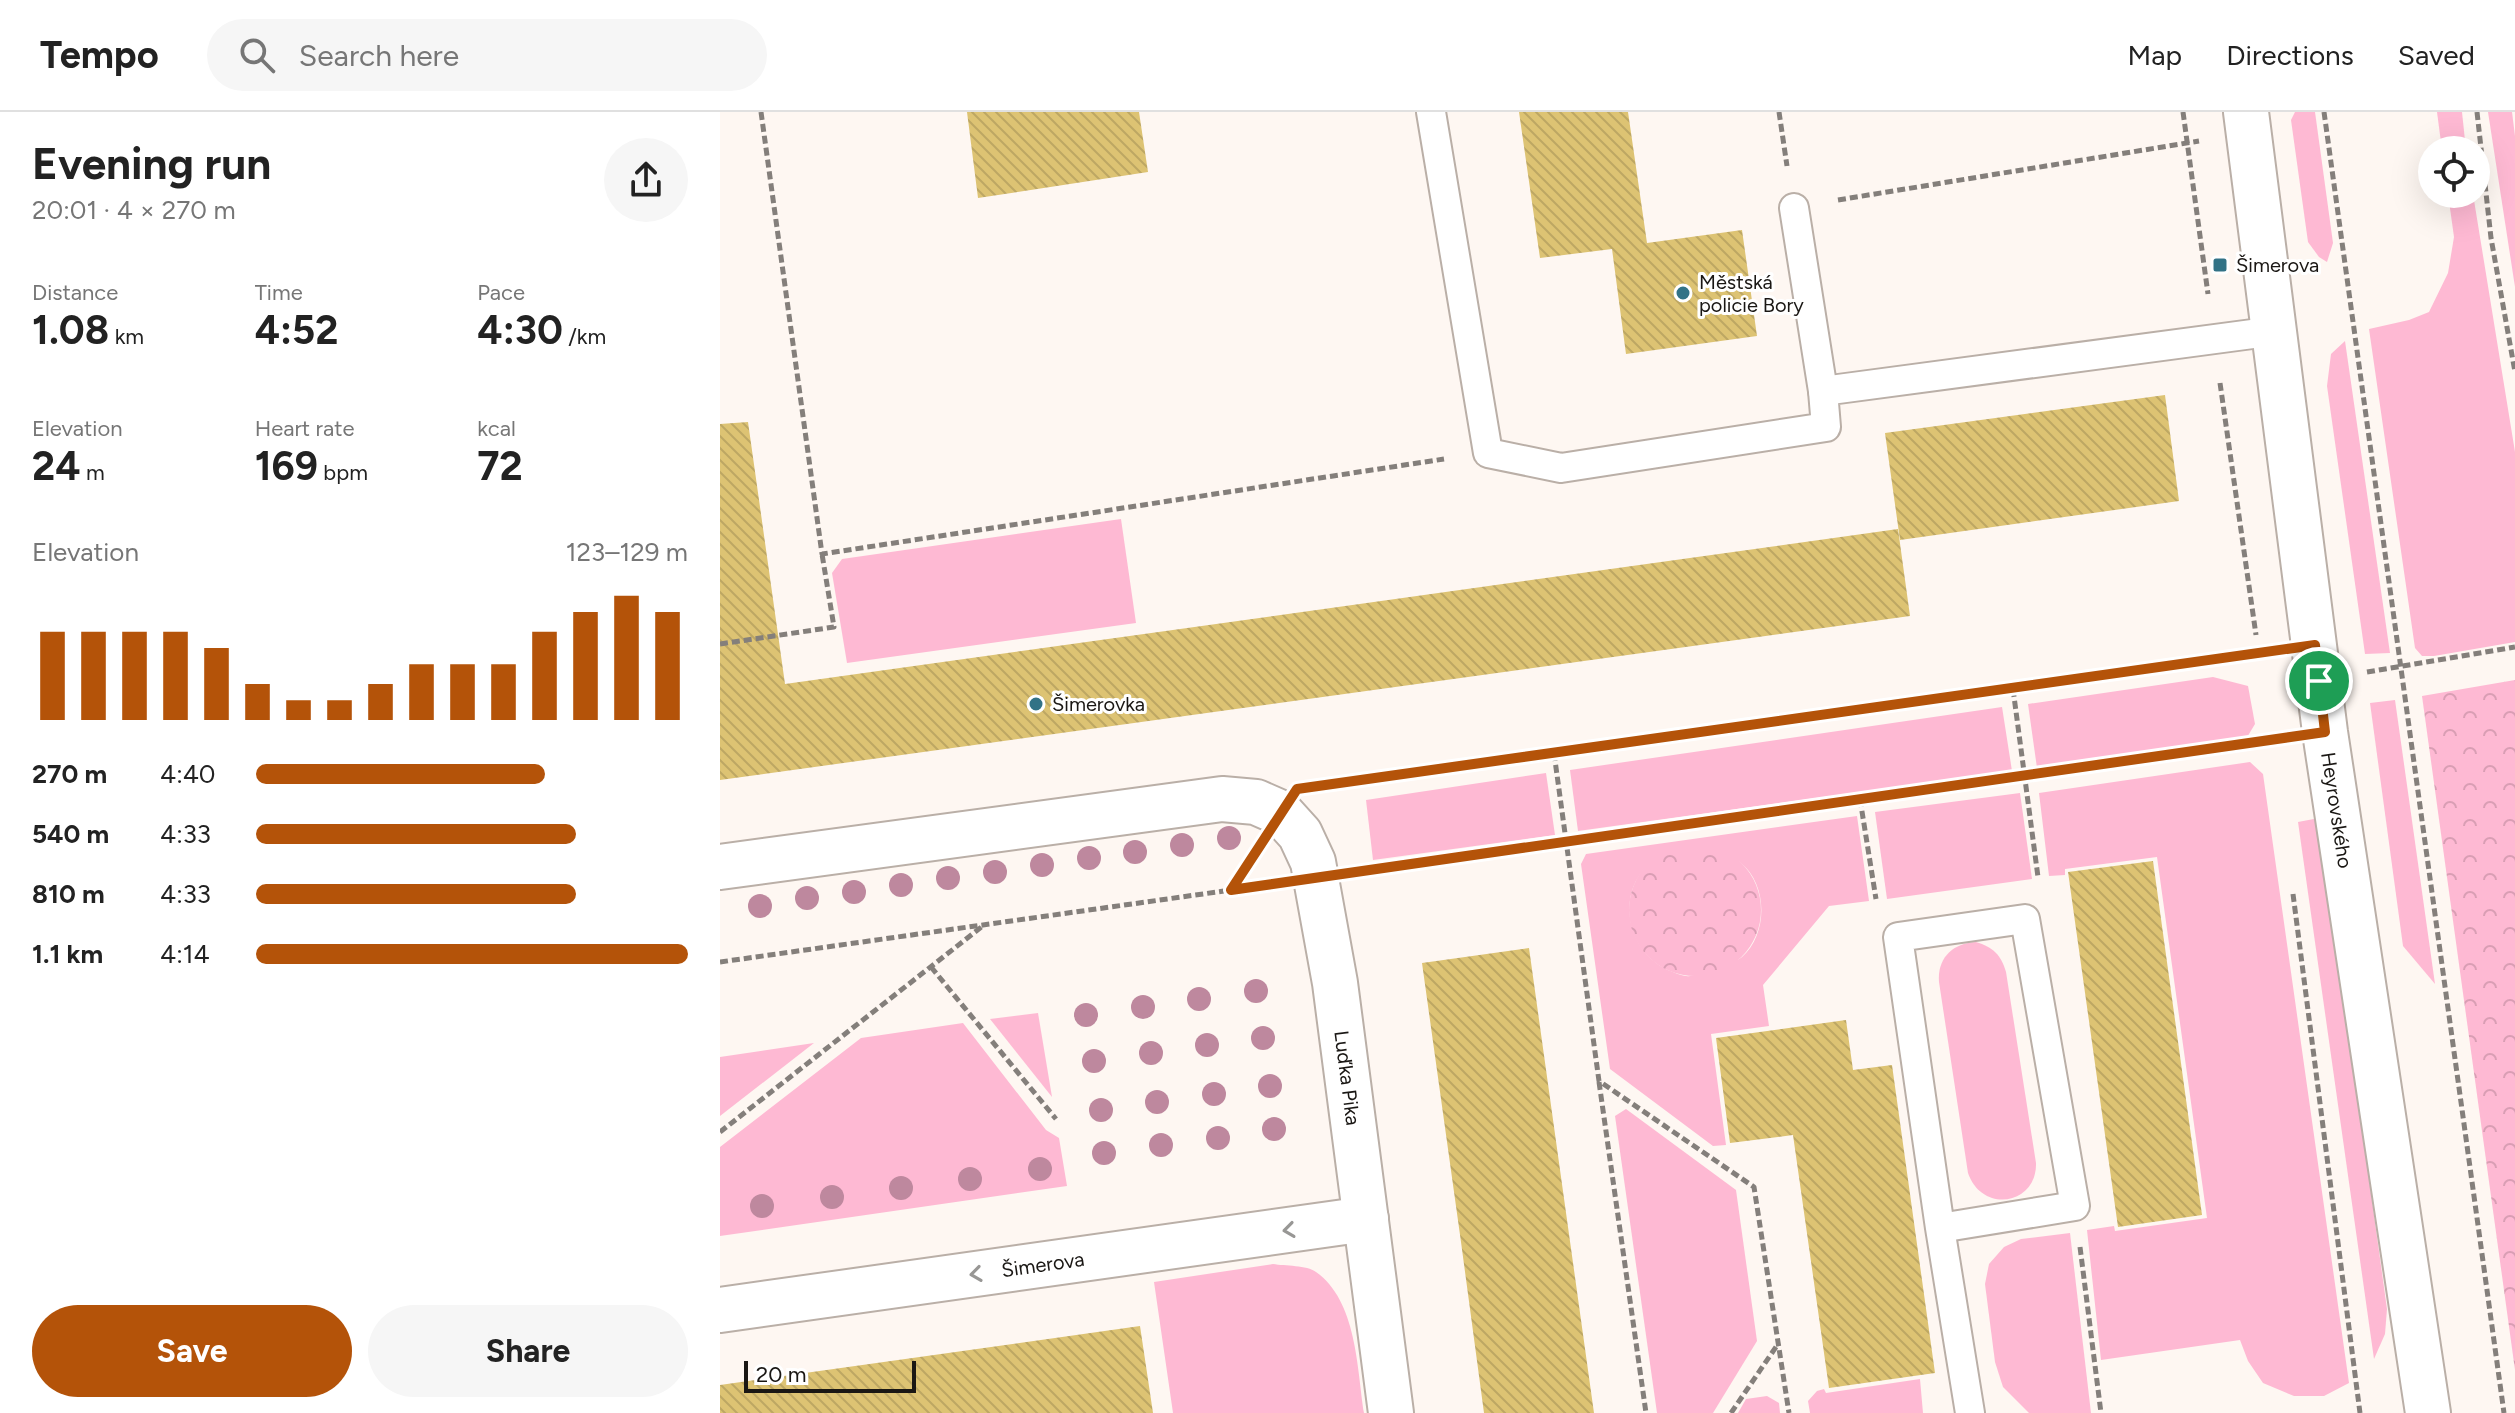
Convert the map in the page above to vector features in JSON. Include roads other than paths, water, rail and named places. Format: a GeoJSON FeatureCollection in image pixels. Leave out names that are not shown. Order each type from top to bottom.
{"type":"FeatureCollection","features":[{"type":"Feature","properties":{"kind":"street","name":"Heyrovského"},"geometry":{"type":"LineString","coordinates":[[2247,122],[2325,732],[2422,1412]]}},
{"type":"Feature","properties":{"kind":"street","name":"Luďka Pika"},"geometry":{"type":"LineString","coordinates":[[720,867],[1222,799],[1256,802],[1281,813],[1300,834],[1313,862],[1316,877],[1335,983],[1391,1413]]}},
{"type":"Feature","properties":{"kind":"street","name":"Šimerova"},"geometry":{"type":"LineString","coordinates":[[720,1310],[1366,1219]]}},
{"type":"Feature","properties":{"kind":"lane"},"geometry":{"type":"LineString","coordinates":[[1431,112],[1488,453],[1561,468],[1826,427],[1794,208]]}},
{"type":"Feature","properties":{"kind":"lane"},"geometry":{"type":"LineString","coordinates":[[1823,391],[2275,331]]}},
{"type":"Feature","properties":{"kind":"lane"},"geometry":{"type":"LineString","coordinates":[[1940,1228],[2075,1206],[2025,919],[1898,937],[1940,1228],[1970,1413]]}},
{"type":"Feature","properties":{"kind":"place","name":"Šimerova"},"geometry":{"type":"Point","coordinates":[2220,265]}},
{"type":"Feature","properties":{"kind":"place","name":"Městská policie Bory"},"geometry":{"type":"Point","coordinates":[1683,293]}},
{"type":"Feature","properties":{"kind":"place","name":"Šimerovka"},"geometry":{"type":"Point","coordinates":[1036,704]}}]}
